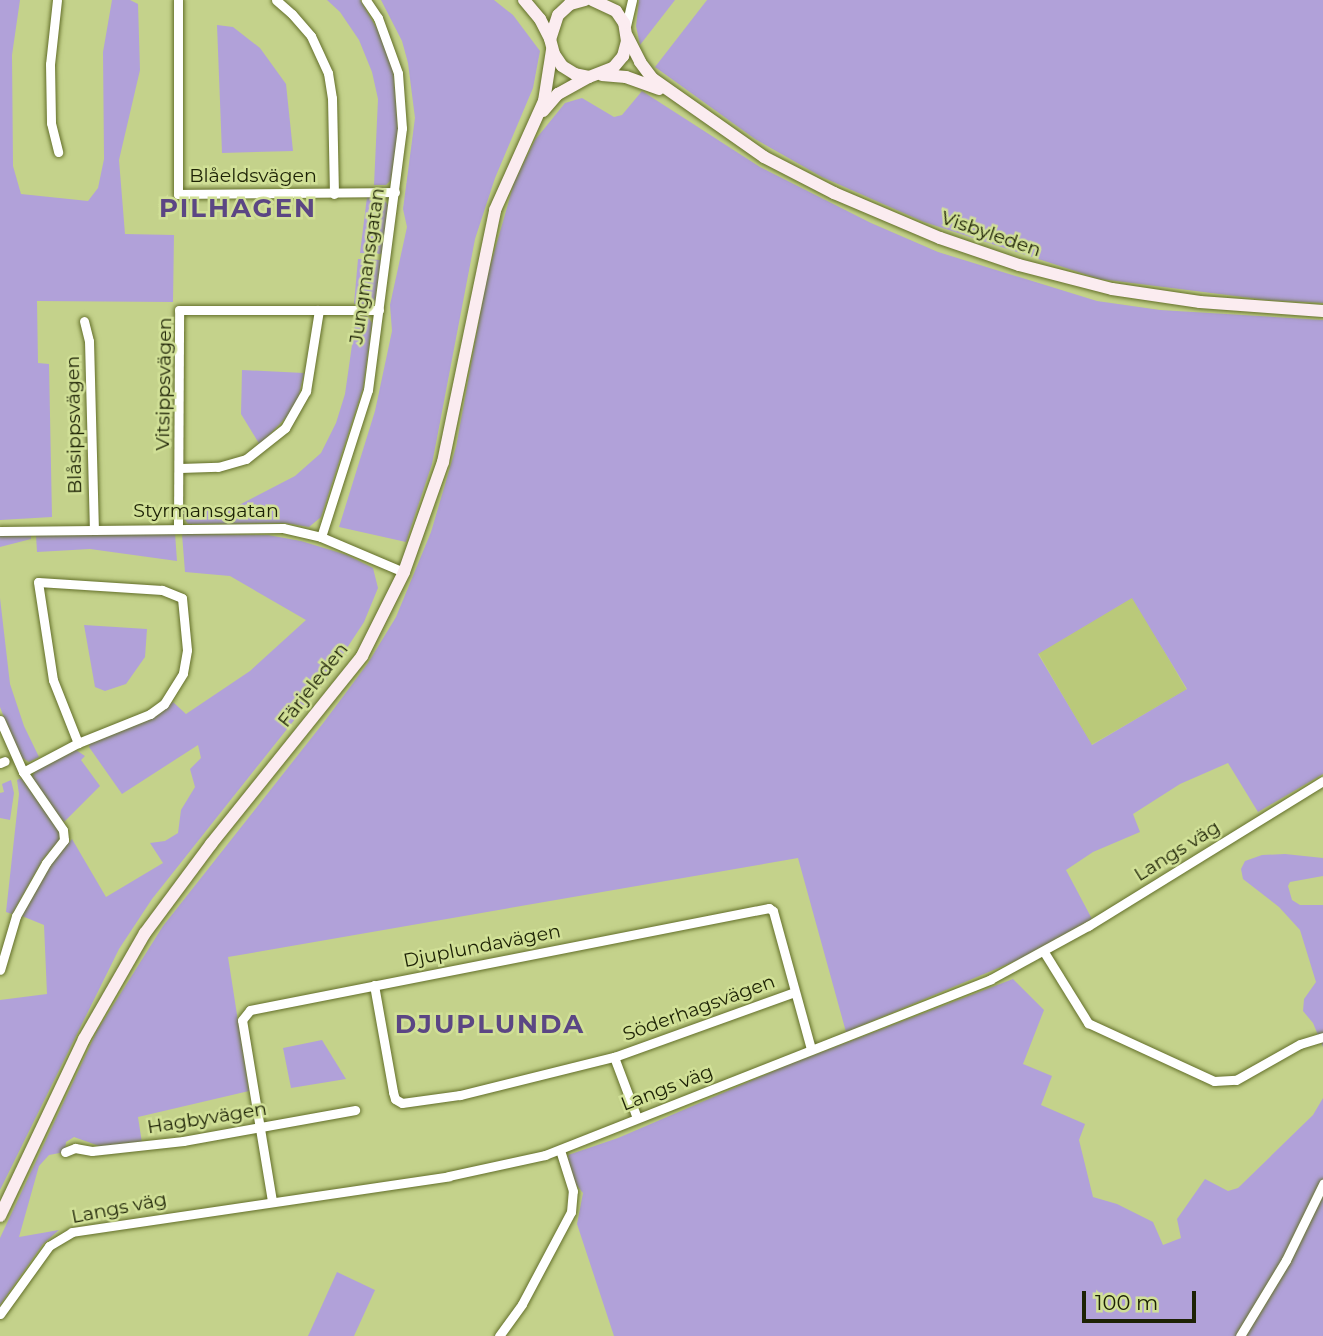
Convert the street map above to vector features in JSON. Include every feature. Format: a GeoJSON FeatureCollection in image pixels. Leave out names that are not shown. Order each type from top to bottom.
{"type":"FeatureCollection","features":[{"type":"Feature","properties":{"kind":"main road"},"geometry":{"type":"LineString","coordinates":[[524,0],[540,19],[566,69],[595,76]]}},
{"type":"Feature","properties":{"kind":"main road"},"geometry":{"type":"LineString","coordinates":[[572,0],[583,0]]}},
{"type":"Feature","properties":{"kind":"main road"},"geometry":{"type":"LineString","coordinates":[[551,44],[558,15],[583,0]]}},
{"type":"Feature","properties":{"kind":"main road","name":"Visbyleden"},"geometry":{"type":"LineString","coordinates":[[592,0],[612,8],[646,71],[678,98],[764,157],[834,193],[929,234],[1019,265],[1124,291],[1213,303],[1323,311]]}},
{"type":"Feature","properties":{"kind":"main road","name":"Färjeleden"},"geometry":{"type":"LineString","coordinates":[[534,123],[558,94],[620,60],[626,32]]}},
{"type":"Feature","properties":{"kind":"main road","name":"Färjeleden"},"geometry":{"type":"LineString","coordinates":[[0,1216],[84,1039],[145,933],[211,845],[362,656],[404,572],[443,461],[495,210],[505,180],[534,123],[549,85],[551,44]]}},
{"type":"Feature","properties":{"kind":"main road","name":"Visbyleden"},"geometry":{"type":"LineString","coordinates":[[595,76],[639,80],[678,98]]}},
{"type":"Feature","properties":{"kind":"street"},"geometry":{"type":"LineString","coordinates":[[57,0],[50,64],[51,123],[58,152]]}},
{"type":"Feature","properties":{"kind":"street","name":"Blåeldsvägen"},"geometry":{"type":"LineString","coordinates":[[178,0],[178,194],[395,192]]}},
{"type":"Feature","properties":{"kind":"street"},"geometry":{"type":"LineString","coordinates":[[275,0],[292,14],[311,36],[328,73],[332,98],[334,194]]}},
{"type":"Feature","properties":{"kind":"street","name":"Jungmansgatan"},"geometry":{"type":"LineString","coordinates":[[321,537],[368,390],[402,128],[398,73],[382,27],[366,0]]}},
{"type":"Feature","properties":{"kind":"street"},"geometry":{"type":"LineString","coordinates":[[626,32],[632,0]]}},
{"type":"Feature","properties":{"kind":"street","name":"Vitsippsvägen"},"geometry":{"type":"LineString","coordinates":[[178,528],[179,310],[379,310]]}},
{"type":"Feature","properties":{"kind":"street"},"geometry":{"type":"LineString","coordinates":[[180,468],[211,468],[246,459],[285,428],[306,391],[320,310]]}},
{"type":"Feature","properties":{"kind":"street","name":"Blåsippsvägen"},"geometry":{"type":"LineString","coordinates":[[84,321],[89,341],[94,529]]}},
{"type":"Feature","properties":{"kind":"street","name":"Styrmansgatan"},"geometry":{"type":"LineString","coordinates":[[0,531],[283,528],[321,537],[404,572]]}},
{"type":"Feature","properties":{"kind":"street"},"geometry":{"type":"LineString","coordinates":[[23,772],[78,743],[150,714],[170,697],[183,674],[187,650],[182,598],[162,590],[38,582],[53,680],[78,743]]}},
{"type":"Feature","properties":{"kind":"street"},"geometry":{"type":"LineString","coordinates":[[0,720],[23,772],[63,830],[64,840],[46,863],[16,916],[0,970]]}},
{"type":"Feature","properties":{"kind":"street","name":"Langs väg"},"geometry":{"type":"LineString","coordinates":[[0,1314],[49,1246],[72,1232],[449,1176],[560,1150],[991,979],[1044,952],[1323,781]]}},
{"type":"Feature","properties":{"kind":"street","name":"Djuplundavägen"},"geometry":{"type":"LineString","coordinates":[[272,1201],[242,1020],[250,1010],[761,907],[773,911],[811,1049]]}},
{"type":"Feature","properties":{"kind":"street"},"geometry":{"type":"LineString","coordinates":[[1044,952],[1088,1023],[1214,1081],[1236,1080],[1300,1044],[1323,1037]]}},
{"type":"Feature","properties":{"kind":"street","name":"Söderhagsvägen"},"geometry":{"type":"LineString","coordinates":[[374,985],[393,1092],[395,1099],[402,1104],[460,1095],[614,1057],[795,992]]}},
{"type":"Feature","properties":{"kind":"street","name":"Söderhagsvägen"},"geometry":{"type":"LineString","coordinates":[[614,1057],[637,1118]]}},
{"type":"Feature","properties":{"kind":"street","name":"Hagbyvägen"},"geometry":{"type":"LineString","coordinates":[[65,1152],[75,1148],[92,1151],[171,1142],[355,1110]]}},
{"type":"Feature","properties":{"kind":"street"},"geometry":{"type":"LineString","coordinates":[[499,1336],[522,1304],[571,1212],[573,1191],[560,1150]]}},
{"type":"Feature","properties":{"kind":"street"},"geometry":{"type":"LineString","coordinates":[[1240,1336],[1286,1260],[1323,1184]]}},
{"type":"Feature","properties":{"kind":"shaded area"},"geometry":{"type":"Polygon","coordinates":[[[0,0],[20,0],[12,55],[13,166],[21,194],[88,201],[98,188],[104,159],[103,52],[112,0],[130,0],[138,4],[140,70],[119,160],[125,234],[174,235],[173,302],[37,301],[38,363],[49,364],[52,517],[0,520],[0,0]]]}},
{"type":"Feature","properties":{"kind":"shaded area"},"geometry":{"type":"Polygon","coordinates":[[[327,0],[360,0],[383,39],[393,68],[398,131],[391,180],[386,185],[374,185],[378,99],[372,72],[359,40],[340,12],[327,0]]]}},
{"type":"Feature","properties":{"kind":"shaded area"},"geometry":{"type":"Polygon","coordinates":[[[381,0],[494,0],[513,15],[540,51],[533,88],[495,178],[475,239],[432,464],[406,542],[339,527],[375,411],[392,331],[390,305],[407,227],[403,209],[415,118],[408,63],[402,41],[381,0]]]}},
{"type":"Feature","properties":{"kind":"shaded area"},"geometry":{"type":"Polygon","coordinates":[[[639,0],[675,0],[640,45],[636,26],[639,0]]]}},
{"type":"Feature","properties":{"kind":"shaded area"},"geometry":{"type":"Polygon","coordinates":[[[707,0],[1323,0],[1323,303],[1267,300],[1100,279],[924,222],[822,177],[755,139],[655,67],[707,0]]]}},
{"type":"Feature","properties":{"kind":"shaded area"},"geometry":{"type":"Polygon","coordinates":[[[217,25],[233,27],[260,48],[286,84],[293,151],[222,153],[217,25]]]}},
{"type":"Feature","properties":{"kind":"shaded area"},"geometry":{"type":"Polygon","coordinates":[[[642,91],[760,167],[871,223],[938,252],[1097,301],[1160,310],[1323,320],[1323,774],[1258,812],[1228,763],[1180,784],[1133,814],[1140,832],[1093,852],[1066,870],[1092,919],[1020,959],[846,1032],[798,858],[228,957],[249,1091],[138,1117],[142,1143],[102,1147],[74,1137],[66,1142],[65,1152],[49,1155],[39,1166],[19,1237],[59,1230],[43,1244],[0,1305],[0,1238],[97,1031],[163,926],[324,722],[368,663],[396,617],[431,532],[456,447],[487,277],[514,183],[535,140],[565,103],[582,98],[614,117],[622,115],[642,91]],[[1132,598],[1038,654],[1092,745],[1187,689],[1132,598]]]}},
{"type":"Feature","properties":{"kind":"shaded area"},"geometry":{"type":"Polygon","coordinates":[[[367,197],[382,197],[388,205],[382,254],[360,253],[367,197]]]}},
{"type":"Feature","properties":{"kind":"shaded area"},"geometry":{"type":"Polygon","coordinates":[[[358,259],[381,260],[375,300],[368,304],[354,304],[358,259]]]}},
{"type":"Feature","properties":{"kind":"shaded area"},"geometry":{"type":"Polygon","coordinates":[[[367,316],[372,323],[363,388],[321,517],[309,527],[285,523],[188,524],[183,517],[183,510],[239,505],[295,476],[321,453],[336,423],[345,394],[356,317],[367,316]]]}},
{"type":"Feature","properties":{"kind":"shaded area"},"geometry":{"type":"Polygon","coordinates":[[[242,370],[304,373],[298,399],[290,413],[260,445],[241,414],[242,370]]]}},
{"type":"Feature","properties":{"kind":"shaded area"},"geometry":{"type":"Polygon","coordinates":[[[175,533],[177,561],[90,549],[37,552],[36,535],[175,533]]]}},
{"type":"Feature","properties":{"kind":"shaded area"},"geometry":{"type":"Polygon","coordinates":[[[182,534],[268,535],[301,541],[347,555],[373,568],[378,588],[364,622],[326,680],[152,899],[119,949],[0,1190],[0,1000],[47,994],[44,925],[22,916],[50,864],[72,839],[106,897],[163,863],[150,843],[165,841],[178,833],[181,810],[195,787],[190,769],[201,758],[198,745],[122,794],[89,747],[90,743],[152,717],[173,702],[186,714],[250,671],[306,620],[230,576],[185,572],[182,534]]]}},
{"type":"Feature","properties":{"kind":"shaded area"},"geometry":{"type":"Polygon","coordinates":[[[31,535],[31,539],[0,547],[0,536],[31,535]]]}},
{"type":"Feature","properties":{"kind":"shaded area"},"geometry":{"type":"Polygon","coordinates":[[[1133,597],[1186,690],[1091,745],[1038,652],[1133,597]]]}},
{"type":"Feature","properties":{"kind":"shaded area"},"geometry":{"type":"Polygon","coordinates":[[[0,598],[10,684],[24,726],[39,757],[29,762],[19,756],[0,707],[0,598]]]}},
{"type":"Feature","properties":{"kind":"shaded area"},"geometry":{"type":"Polygon","coordinates":[[[84,625],[147,629],[145,657],[126,684],[105,691],[95,687],[84,625]]]}},
{"type":"Feature","properties":{"kind":"shaded area"},"geometry":{"type":"Polygon","coordinates":[[[76,750],[85,756],[81,760],[100,786],[64,822],[43,798],[32,776],[36,770],[76,750]]]}},
{"type":"Feature","properties":{"kind":"shaded area"},"geometry":{"type":"Polygon","coordinates":[[[21,778],[59,831],[60,839],[43,859],[12,914],[6,912],[19,794],[17,780],[21,778]]]}},
{"type":"Feature","properties":{"kind":"shaded area"},"geometry":{"type":"Polygon","coordinates":[[[11,780],[14,793],[10,820],[0,818],[0,793],[4,792],[2,784],[11,780]]]}},
{"type":"Feature","properties":{"kind":"shaded area"},"geometry":{"type":"Polygon","coordinates":[[[1285,854],[1323,858],[1323,876],[1290,882],[1288,886],[1292,900],[1300,905],[1323,905],[1323,1047],[1313,1023],[1303,1011],[1304,999],[1316,982],[1300,930],[1279,907],[1243,879],[1241,869],[1245,861],[1262,855],[1285,854]]]}},
{"type":"Feature","properties":{"kind":"shaded area"},"geometry":{"type":"Polygon","coordinates":[[[1013,979],[1044,1010],[1023,1064],[1052,1076],[1041,1105],[1085,1124],[1079,1140],[1093,1197],[1117,1204],[1153,1222],[1163,1245],[1181,1238],[1177,1219],[1205,1179],[1228,1191],[1238,1188],[1313,1115],[1323,1098],[1323,1336],[614,1336],[577,1224],[583,1193],[571,1178],[568,1155],[618,1138],[788,1065],[1013,979]]]}},
{"type":"Feature","properties":{"kind":"shaded area"},"geometry":{"type":"Polygon","coordinates":[[[322,1040],[346,1079],[291,1088],[283,1048],[322,1040]]]}},
{"type":"Feature","properties":{"kind":"shaded area"},"geometry":{"type":"Polygon","coordinates":[[[337,1272],[375,1290],[354,1336],[308,1336],[337,1272]]]}},
{"type":"Feature","properties":{"kind":"district","name":"PILHAGEN"},"geometry":{"type":"Point","coordinates":[238,209]}},
{"type":"Feature","properties":{"kind":"district","name":"DJUPLUNDA"},"geometry":{"type":"Point","coordinates":[490,1025]}}]}
